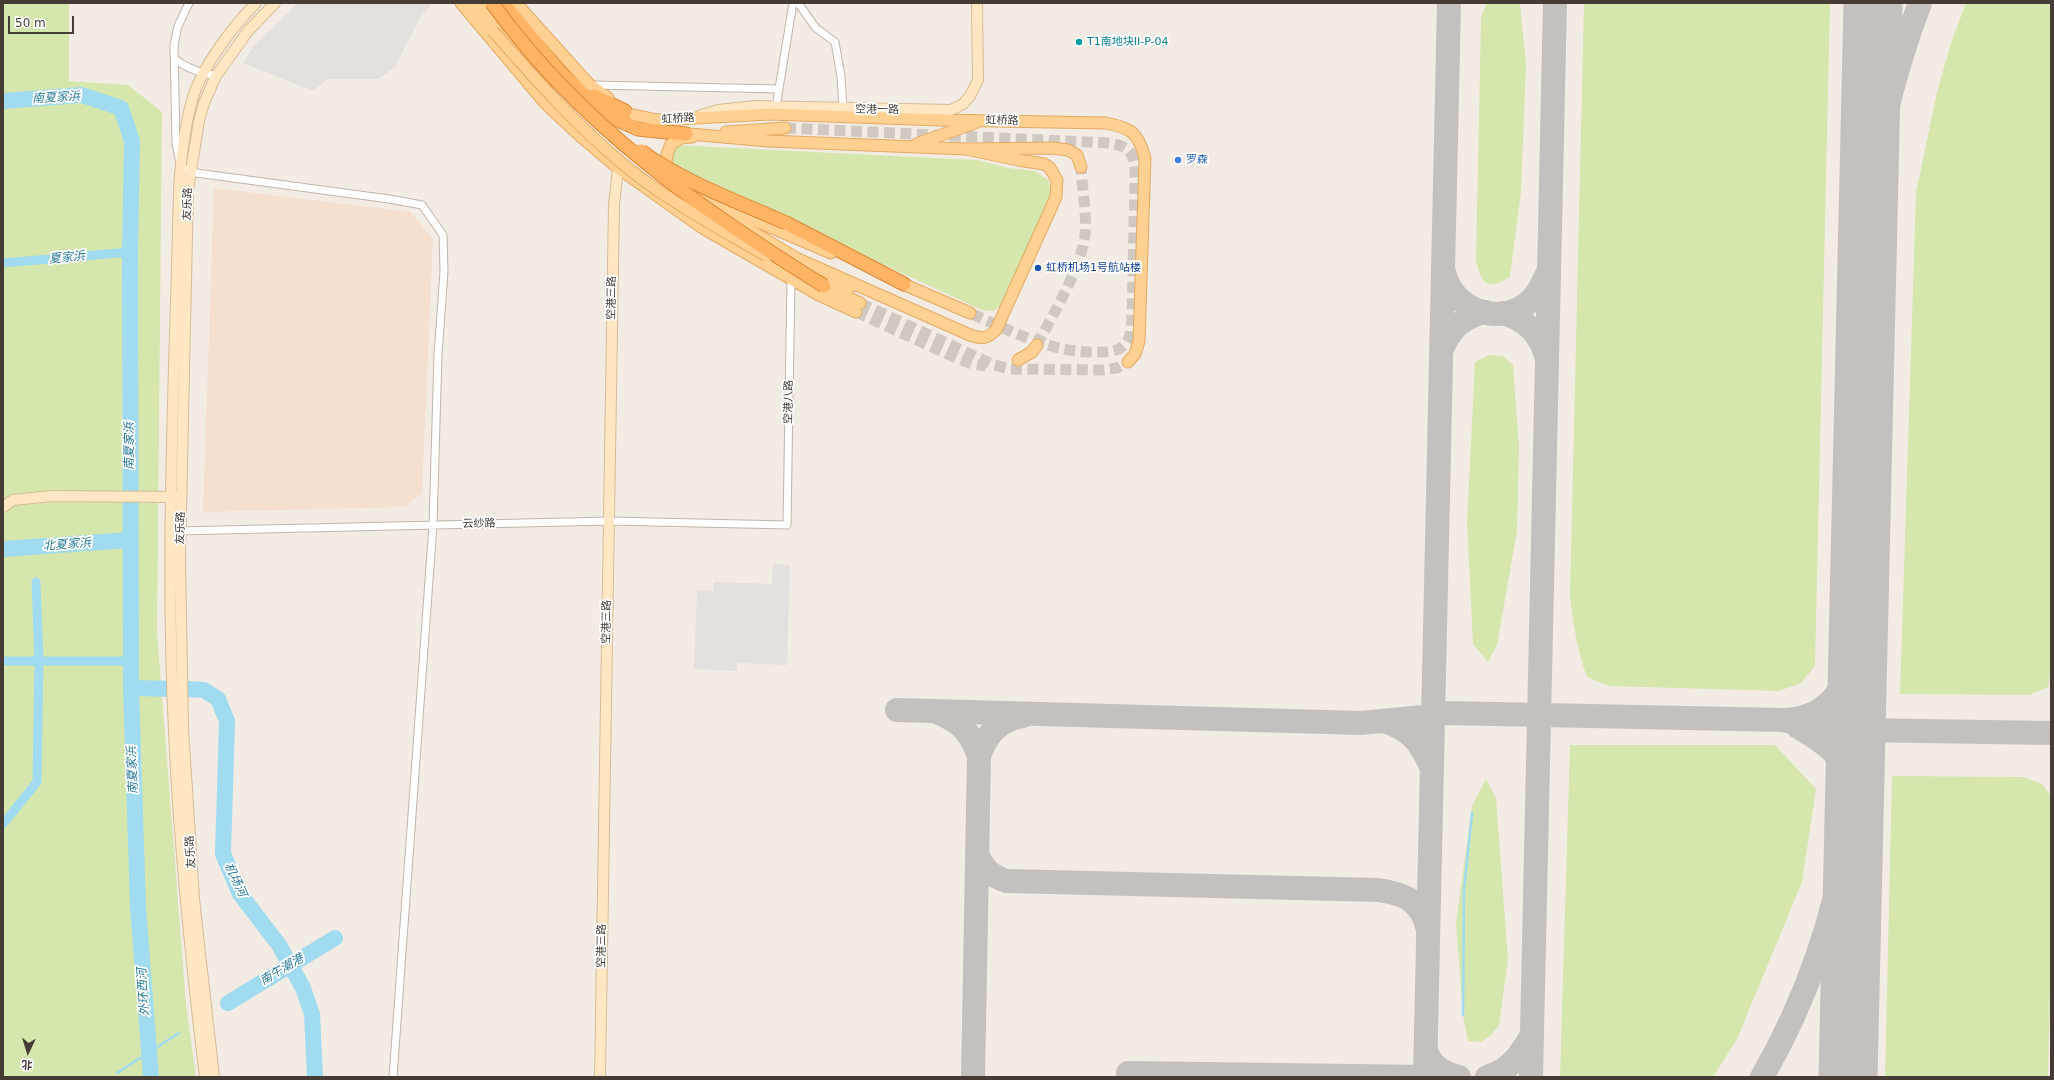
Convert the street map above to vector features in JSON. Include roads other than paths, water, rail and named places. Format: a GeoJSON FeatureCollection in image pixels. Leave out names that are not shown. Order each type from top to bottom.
{"type":"FeatureCollection","features":[{"type":"Feature","properties":{"kind":"highway"},"geometry":{"type":"LineString","coordinates":[[492,3],[528,49],[606,130],[658,174],[764,249],[824,286]]}},
{"type":"Feature","properties":{"kind":"highway"},"geometry":{"type":"LineString","coordinates":[[503,3],[559,71],[588,100],[609,116],[626,124],[654,132],[686,134]]}},
{"type":"Feature","properties":{"kind":"highway"},"geometry":{"type":"LineString","coordinates":[[559,71],[603,102],[629,113]]}},
{"type":"Feature","properties":{"kind":"highway"},"geometry":{"type":"LineString","coordinates":[[578,102],[633,145],[672,171],[786,223],[904,284]]}},
{"type":"Feature","properties":{"kind":"main road","name":"友乐路"},"geometry":{"type":"LineString","coordinates":[[205,1077],[185,900],[178,804],[172,643],[185,170],[190,112],[194,96],[204,74],[222,46],[256,3]]}},
{"type":"Feature","properties":{"kind":"main road","name":"友乐路"},"geometry":{"type":"LineString","coordinates":[[185,170],[204,103],[216,76],[248,31],[275,3]]}},
{"type":"Feature","properties":{"kind":"main road"},"geometry":{"type":"LineString","coordinates":[[461,3],[545,103],[618,168],[701,227],[791,279],[858,308],[824,286],[795,273],[706,221],[657,189],[625,165],[551,95],[493,31],[471,3]]}},
{"type":"Feature","properties":{"kind":"main road"},"geometry":{"type":"LineString","coordinates":[[482,3],[532,63],[577,109],[633,158],[798,259],[978,338],[984,338],[990,336],[996,330],[1054,202],[1057,180],[1050,168],[1044,164],[966,149]]}},
{"type":"Feature","properties":{"kind":"main road","name":"虹桥路"},"geometry":{"type":"LineString","coordinates":[[516,3],[589,84],[629,113],[662,129],[686,134],[769,141],[966,149],[1053,148],[1068,150],[1077,155],[1081,167]]}},
{"type":"Feature","properties":{"kind":"main road","name":"空港一路"},"geometry":{"type":"LineString","coordinates":[[686,119],[718,110],[755,106],[843,109],[951,110],[963,104],[970,96],[978,80],[977,3]]}},
{"type":"Feature","properties":{"kind":"main road","name":"虹桥路"},"geometry":{"type":"LineString","coordinates":[[629,113],[657,120],[770,114],[982,121],[1106,123],[1130,130],[1138,138],[1144,158],[1139,342],[1135,354],[1128,362]]}},
{"type":"Feature","properties":{"kind":"main road"},"geometry":{"type":"LineString","coordinates":[[686,119],[785,128],[686,134]]}},
{"type":"Feature","properties":{"kind":"main road"},"geometry":{"type":"LineString","coordinates":[[910,146],[982,121]]}},
{"type":"Feature","properties":{"kind":"main road"},"geometry":{"type":"LineString","coordinates":[[675,185],[667,174],[666,164],[666,154],[671,144],[681,138],[708,136]]}},
{"type":"Feature","properties":{"kind":"main road","name":"空港三路"},"geometry":{"type":"LineString","coordinates":[[600,1077],[614,205],[618,168]]}},
{"type":"Feature","properties":{"kind":"main road"},"geometry":{"type":"LineString","coordinates":[[686,191],[970,313]]}},
{"type":"Feature","properties":{"kind":"main road"},"geometry":{"type":"LineString","coordinates":[[791,279],[840,285],[884,297]]}},
{"type":"Feature","properties":{"kind":"main road"},"geometry":{"type":"LineString","coordinates":[[1018,360],[1032,352],[1037,345]]}},
{"type":"Feature","properties":{"kind":"main road"},"geometry":{"type":"LineString","coordinates":[[3,508],[13,500],[25,498],[102,495],[177,497]]}},
{"type":"Feature","properties":{"kind":"main road","name":"友乐路"},"geometry":{"type":"LineString","coordinates":[[176,531],[188,804],[194,899],[214,1077]]}},
{"type":"Feature","properties":{"kind":"street"},"geometry":{"type":"LineString","coordinates":[[189,3],[175,37],[176,144],[185,170],[389,198],[422,205],[443,235],[444,270],[438,355],[433,525],[393,1077]]}},
{"type":"Feature","properties":{"kind":"street"},"geometry":{"type":"LineString","coordinates":[[776,107],[793,3]]}},
{"type":"Feature","properties":{"kind":"street"},"geometry":{"type":"LineString","coordinates":[[798,3],[816,28],[835,42],[841,76],[843,109]]}},
{"type":"Feature","properties":{"kind":"street"},"geometry":{"type":"LineString","coordinates":[[175,59],[182,65],[204,74],[216,76]]}},
{"type":"Feature","properties":{"kind":"street"},"geometry":{"type":"LineString","coordinates":[[589,84],[601,86],[779,89]]}},
{"type":"Feature","properties":{"kind":"street","name":"空港八路"},"geometry":{"type":"LineString","coordinates":[[787,525],[791,279]]}},
{"type":"Feature","properties":{"kind":"street","name":"云纱路"},"geometry":{"type":"LineString","coordinates":[[176,531],[609,522],[787,525]]}},
{"type":"Feature","properties":{"kind":"waterway","name":"南夏家浜"},"geometry":{"type":"LineString","coordinates":[[3,101],[82,95],[121,108],[132,141],[130,252],[131,688],[138,907],[151,1077]]}},
{"type":"Feature","properties":{"kind":"waterway","name":"夏家浜"},"geometry":{"type":"LineString","coordinates":[[3,263],[130,252]]}},
{"type":"Feature","properties":{"kind":"waterway","name":"北夏家浜"},"geometry":{"type":"LineString","coordinates":[[3,549],[130,540]]}},
{"type":"Feature","properties":{"kind":"waterway"},"geometry":{"type":"LineString","coordinates":[[3,824],[37,782],[39,661],[36,582]]}},
{"type":"Feature","properties":{"kind":"waterway"},"geometry":{"type":"LineString","coordinates":[[3,661],[131,661]]}},
{"type":"Feature","properties":{"kind":"waterway","name":"机场河"},"geometry":{"type":"LineString","coordinates":[[131,688],[177,689]]}},
{"type":"Feature","properties":{"kind":"waterway","name":"机场河"},"geometry":{"type":"LineString","coordinates":[[187,689],[204,690],[218,699],[227,721],[223,854],[240,894],[279,945],[303,988],[312,1014],[315,1077]]}},
{"type":"Feature","properties":{"kind":"waterway"},"geometry":{"type":"LineString","coordinates":[[1463,1015],[1464,890],[1472,813]]}},
{"type":"Feature","properties":{"kind":"waterway","name":"南午潮港"},"geometry":{"type":"LineString","coordinates":[[228,1003],[335,938]]}},
{"type":"Feature","properties":{"kind":"waterway","name":"南午潮港"},"geometry":{"type":"LineString","coordinates":[[117,1073],[179,1033]]}},
{"type":"Feature","properties":{"kind":"tunnel"},"geometry":{"type":"LineString","coordinates":[[785,128],[1108,143],[1122,146],[1130,152],[1135,167],[1132,320],[1129,338],[1126,343],[1117,350],[1105,352],[1064,349],[1047,345],[1016,334],[970,313]]}},
{"type":"Feature","properties":{"kind":"tunnel"},"geometry":{"type":"LineString","coordinates":[[1037,345],[1066,291],[1082,248],[1085,235],[1085,218],[1081,167]]}},
{"type":"Feature","properties":{"kind":"tunnel"},"geometry":{"type":"LineString","coordinates":[[860,303],[994,365],[1010,369],[1102,370],[1117,368],[1128,362]]}},
{"type":"Feature","properties":{"kind":"tunnel"},"geometry":{"type":"LineString","coordinates":[[856,312],[956,358],[972,364],[986,366]]}},
{"type":"Feature","properties":{"kind":"place","name":"T1南地块II-P-04"},"geometry":{"type":"Point","coordinates":[1079,42]}},
{"type":"Feature","properties":{"kind":"place","name":"罗森"},"geometry":{"type":"Point","coordinates":[1178,160]}},
{"type":"Feature","properties":{"kind":"place","name":"虹桥机场1号航站楼"},"geometry":{"type":"Point","coordinates":[1038,268]}},
{"type":"Feature","properties":{"kind":"water label","name":"外环西河"},"geometry":{"type":"Point","coordinates":[144,992]}}]}
